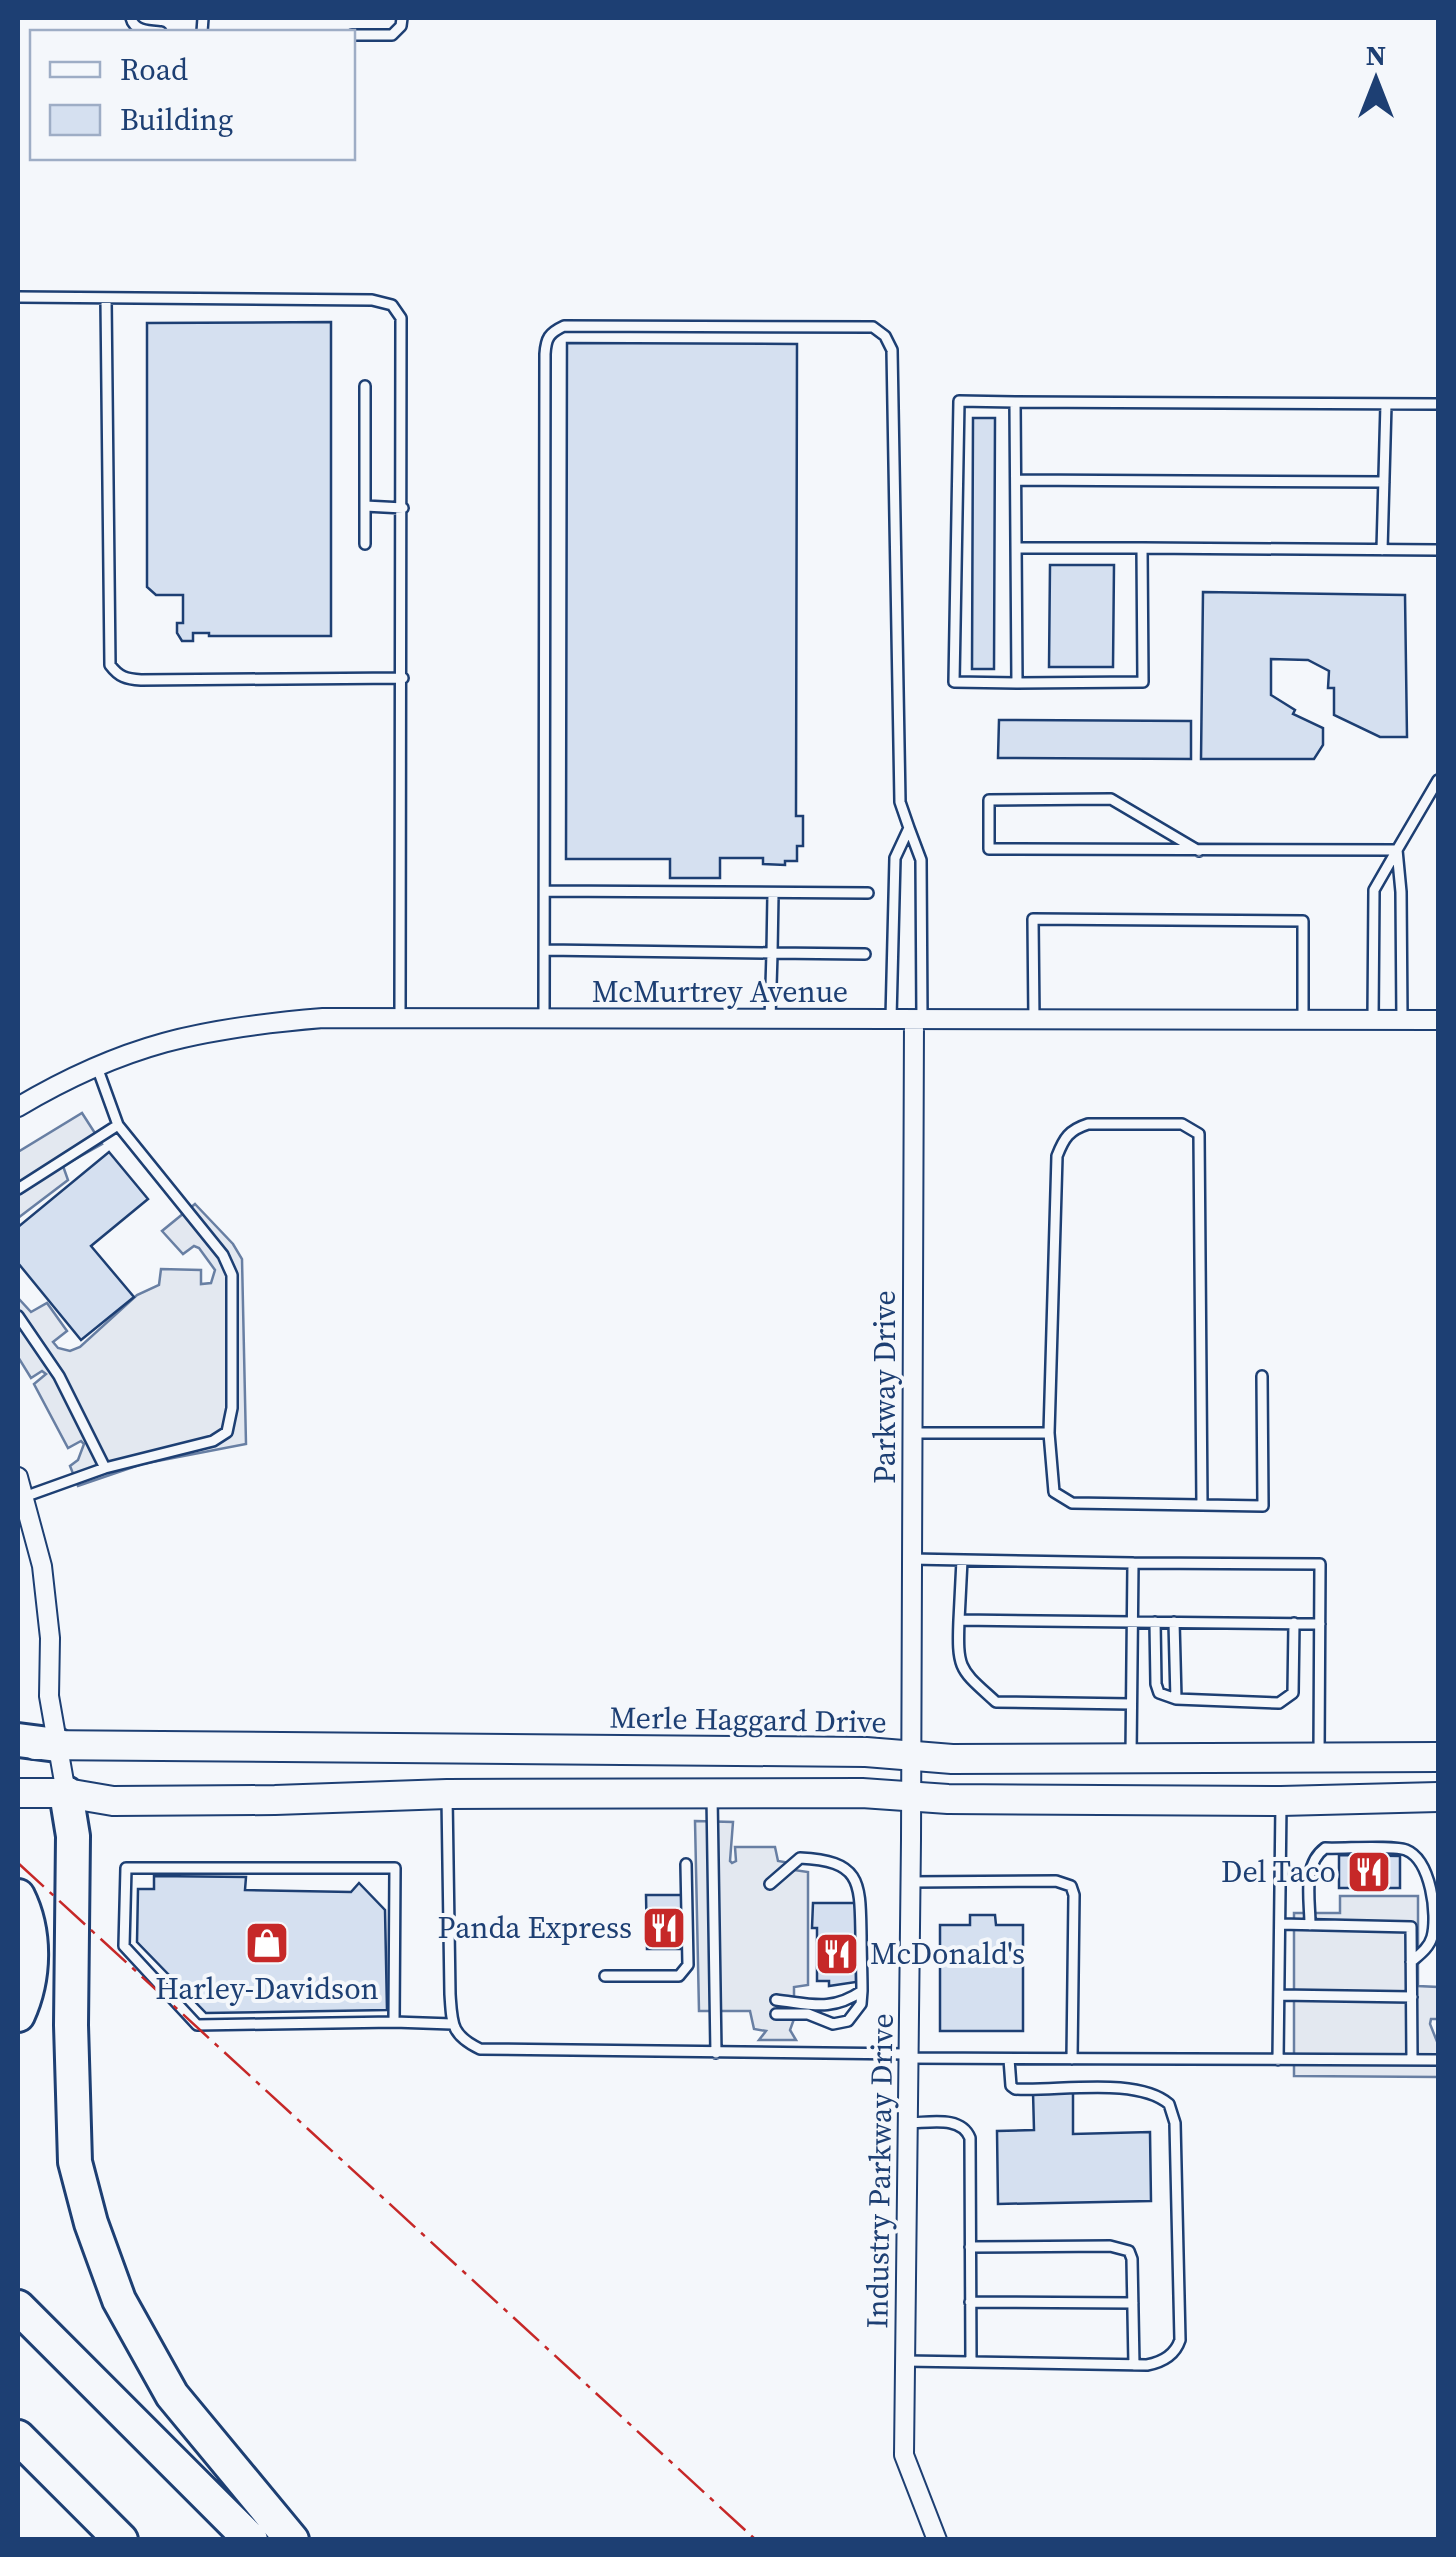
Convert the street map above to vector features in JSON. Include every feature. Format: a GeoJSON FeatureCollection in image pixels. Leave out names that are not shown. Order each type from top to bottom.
{"type":"FeatureCollection","features":[{"type":"Feature","properties":{"kind":"highway"},"geometry":{"type":"LineString","coordinates":[[18,1742],[57,1745]]}},
{"type":"Feature","properties":{"kind":"highway"},"geometry":{"type":"LineString","coordinates":[[66,1793],[73,1836],[75,2162],[91,2224],[120,2300],[172,2395],[292,2540]]}},
{"type":"Feature","properties":{"kind":"highway"},"geometry":{"type":"LineString","coordinates":[[18,1896],[30,1942],[30,1977],[18,2014]]}},
{"type":"Feature","properties":{"kind":"highway"},"geometry":{"type":"LineString","coordinates":[[18,2308],[252,2540]]}},
{"type":"Feature","properties":{"kind":"highway"},"geometry":{"type":"LineString","coordinates":[[25,2449],[121,2540]]}},
{"type":"Feature","properties":{"kind":"main road","name":"Merle Haggard Drive"},"geometry":{"type":"LineString","coordinates":[[57,1745],[912,1755],[952,1759],[1438,1757]]}},
{"type":"Feature","properties":{"kind":"main road"},"geometry":{"type":"LineString","coordinates":[[18,1793],[66,1793],[114,1801],[712,1793],[1281,1801],[1438,1797]]}},
{"type":"Feature","properties":{"kind":"street","name":"McMurtrey Avenue"},"geometry":{"type":"LineString","coordinates":[[18,1107],[67,1078],[184,1035],[322,1018],[1438,1020]]}},
{"type":"Feature","properties":{"kind":"street","name":"Parkway Drive"},"geometry":{"type":"LineString","coordinates":[[911,1798],[918,1020]]}},
{"type":"Feature","properties":{"kind":"street"},"geometry":{"type":"LineString","coordinates":[[18,1478],[42,1566],[50,1638],[49,1696],[66,1793]]}},
{"type":"Feature","properties":{"kind":"street","name":"Industry Parkway Drive"},"geometry":{"type":"LineString","coordinates":[[911,1798],[904,2454],[937,2540]]}},
{"type":"Feature","properties":{"kind":"lane"},"geometry":{"type":"LineString","coordinates":[[131,18],[135,26],[152,30]]}},
{"type":"Feature","properties":{"kind":"lane"},"geometry":{"type":"LineString","coordinates":[[355,35],[392,35],[401,26],[402,18]]}},
{"type":"Feature","properties":{"kind":"lane"},"geometry":{"type":"LineString","coordinates":[[18,297],[372,300],[392,305],[401,318],[400,1018]]}},
{"type":"Feature","properties":{"kind":"lane"},"geometry":{"type":"LineString","coordinates":[[106,298],[110,665],[116,673],[126,679],[141,680],[403,678]]}},
{"type":"Feature","properties":{"kind":"lane"},"geometry":{"type":"LineString","coordinates":[[544,1018],[546,340],[564,326],[873,327],[885,336],[892,350],[900,802],[921,860],[918,1020]]}},
{"type":"Feature","properties":{"kind":"lane"},"geometry":{"type":"LineString","coordinates":[[365,386],[365,544]]}},
{"type":"Feature","properties":{"kind":"lane"},"geometry":{"type":"LineString","coordinates":[[1142,548],[1143,682],[954,682],[959,400],[1438,404]]}},
{"type":"Feature","properties":{"kind":"lane"},"geometry":{"type":"LineString","coordinates":[[1015,402],[1017,683]]}},
{"type":"Feature","properties":{"kind":"lane"},"geometry":{"type":"LineString","coordinates":[[1382,550],[1386,404]]}},
{"type":"Feature","properties":{"kind":"lane"},"geometry":{"type":"LineString","coordinates":[[1016,480],[1384,482]]}},
{"type":"Feature","properties":{"kind":"lane"},"geometry":{"type":"LineString","coordinates":[[365,506],[403,508]]}},
{"type":"Feature","properties":{"kind":"lane"},"geometry":{"type":"LineString","coordinates":[[1016,548],[1438,550]]}},
{"type":"Feature","properties":{"kind":"lane"},"geometry":{"type":"LineString","coordinates":[[1373,1020],[1374,890],[1438,780]]}},
{"type":"Feature","properties":{"kind":"lane"},"geometry":{"type":"LineString","coordinates":[[1199,850],[1111,799],[989,800],[988,849],[1199,850],[1397,850]]}},
{"type":"Feature","properties":{"kind":"lane"},"geometry":{"type":"LineString","coordinates":[[891,1020],[895,858],[909,828]]}},
{"type":"Feature","properties":{"kind":"lane"},"geometry":{"type":"LineString","coordinates":[[1397,850],[1402,1020]]}},
{"type":"Feature","properties":{"kind":"lane"},"geometry":{"type":"LineString","coordinates":[[545,890],[868,893]]}},
{"type":"Feature","properties":{"kind":"lane"},"geometry":{"type":"LineString","coordinates":[[770,1019],[773,894]]}},
{"type":"Feature","properties":{"kind":"lane"},"geometry":{"type":"LineString","coordinates":[[1034,1021],[1033,918],[1303,920],[1302,1020]]}},
{"type":"Feature","properties":{"kind":"lane"},"geometry":{"type":"LineString","coordinates":[[545,950],[865,954]]}},
{"type":"Feature","properties":{"kind":"lane"},"geometry":{"type":"LineString","coordinates":[[24,1497],[105,1468],[213,1440],[226,1432],[232,1408],[232,1275],[223,1255],[118,1126],[97,1066]]}},
{"type":"Feature","properties":{"kind":"lane"},"geometry":{"type":"LineString","coordinates":[[1202,1506],[1199,1134],[1182,1124],[1088,1124],[1074,1129],[1064,1138],[1057,1156],[1049,1433],[1054,1492],[1072,1504],[1202,1506],[1263,1506],[1262,1376]]}},
{"type":"Feature","properties":{"kind":"lane"},"geometry":{"type":"LineString","coordinates":[[18,1189],[118,1126]]}},
{"type":"Feature","properties":{"kind":"lane"},"geometry":{"type":"LineString","coordinates":[[18,1316],[59,1376],[105,1468]]}},
{"type":"Feature","properties":{"kind":"lane"},"geometry":{"type":"LineString","coordinates":[[912,1433],[1049,1433]]}},
{"type":"Feature","properties":{"kind":"lane"},"geometry":{"type":"LineString","coordinates":[[911,1559],[1320,1564],[1319,1758]]}},
{"type":"Feature","properties":{"kind":"lane"},"geometry":{"type":"LineString","coordinates":[[962,1560],[958,1656],[961,1668],[996,1702],[1131,1704]]}},
{"type":"Feature","properties":{"kind":"lane"},"geometry":{"type":"LineString","coordinates":[[1131,1758],[1133,1564]]}},
{"type":"Feature","properties":{"kind":"lane"},"geometry":{"type":"LineString","coordinates":[[959,1620],[1320,1624]]}},
{"type":"Feature","properties":{"kind":"lane"},"geometry":{"type":"LineString","coordinates":[[1155,1622],[1156,1684],[1160,1694],[1176,1699],[1280,1703],[1293,1693],[1294,1624]]}},
{"type":"Feature","properties":{"kind":"lane"},"geometry":{"type":"LineString","coordinates":[[1174,1622],[1176,1699]]}},
{"type":"Feature","properties":{"kind":"lane"},"geometry":{"type":"LineString","coordinates":[[712,1793],[716,2053]]}},
{"type":"Feature","properties":{"kind":"lane"},"geometry":{"type":"LineString","coordinates":[[448,1794],[452,2024],[461,2040],[480,2049],[1009,2059],[1438,2060]]}},
{"type":"Feature","properties":{"kind":"lane"},"geometry":{"type":"LineString","coordinates":[[1278,2060],[1281,1801]]}},
{"type":"Feature","properties":{"kind":"lane"},"geometry":{"type":"LineString","coordinates":[[1310,1924],[1310,1865],[1325,1848],[1406,1850],[1430,1878],[1432,1937],[1411,1962]]}},
{"type":"Feature","properties":{"kind":"lane"},"geometry":{"type":"LineString","coordinates":[[770,1884],[800,1858],[830,1860],[858,1882],[862,1902],[861,2004],[848,2021],[833,2024],[808,2014],[776,2014]]}},
{"type":"Feature","properties":{"kind":"lane"},"geometry":{"type":"LineString","coordinates":[[605,1976],[679,1976],[688,1965],[686,1864]]}},
{"type":"Feature","properties":{"kind":"lane"},"geometry":{"type":"LineString","coordinates":[[394,2022],[395,1868],[126,1868],[124,1946],[197,2024],[452,2024]]}},
{"type":"Feature","properties":{"kind":"lane"},"geometry":{"type":"LineString","coordinates":[[910,1882],[1056,1881],[1071,1886],[1072,2059]]}},
{"type":"Feature","properties":{"kind":"lane"},"geometry":{"type":"LineString","coordinates":[[1280,1924],[1411,1926],[1412,2060]]}},
{"type":"Feature","properties":{"kind":"lane"},"geometry":{"type":"LineString","coordinates":[[776,2000],[843,2004],[862,1991]]}},
{"type":"Feature","properties":{"kind":"lane"},"geometry":{"type":"LineString","coordinates":[[1279,1995],[1412,1997]]}},
{"type":"Feature","properties":{"kind":"lane"},"geometry":{"type":"LineString","coordinates":[[905,2361],[1134,2365],[1157,2363],[1169,2357],[1180,2340],[1173,2114],[1162,2098],[1126,2090],[1015,2089],[1010,2080],[1009,2059]]}},
{"type":"Feature","properties":{"kind":"lane"},"geometry":{"type":"LineString","coordinates":[[908,2123],[959,2124],[970,2138],[970,2362]]}},
{"type":"Feature","properties":{"kind":"lane"},"geometry":{"type":"LineString","coordinates":[[970,2247],[1120,2247],[1129,2251],[1134,2365]]}},
{"type":"Feature","properties":{"kind":"lane"},"geometry":{"type":"LineString","coordinates":[[970,2302],[1133,2303]]}},
{"type":"Feature","properties":{"kind":"shaded area"},"geometry":{"type":"Polygon","coordinates":[[[82,1113],[102,1144],[63,1166],[68,1180],[18,1218],[18,1152],[82,1113]]]}},
{"type":"Feature","properties":{"kind":"shaded area"},"geometry":{"type":"Polygon","coordinates":[[[195,1204],[242,1259],[246,1444],[142,1464],[78,1486],[70,1466],[78,1460],[84,1444],[81,1441],[68,1448],[34,1384],[46,1374],[42,1371],[31,1378],[18,1357],[18,1298],[31,1312],[47,1303],[67,1331],[53,1342],[70,1351],[80,1347],[137,1295],[159,1285],[161,1269],[201,1270],[201,1284],[211,1283],[215,1270],[199,1248],[194,1246],[183,1254],[162,1231],[195,1204]]]}},
{"type":"Feature","properties":{"kind":"shaded area"},"geometry":{"type":"Polygon","coordinates":[[[695,1821],[733,1822],[732,1863],[736,1861],[735,1847],[775,1847],[778,1861],[796,1864],[794,1870],[808,1872],[808,1985],[794,1987],[790,2030],[796,2040],[759,2040],[766,2031],[754,2029],[750,2011],[699,2011],[695,1821]]]}},
{"type":"Feature","properties":{"kind":"shaded area"},"geometry":{"type":"Polygon","coordinates":[[[1340,1896],[1418,1896],[1418,1986],[1438,1987],[1438,2019],[1431,2019],[1430,2024],[1438,2044],[1438,2077],[1294,2076],[1294,1913],[1340,1913],[1340,1896]]]}},
{"type":"Feature","properties":{"kind":"building"},"geometry":{"type":"Polygon","coordinates":[[[331,322],[331,636],[193,633],[193,641],[182,641],[177,623],[183,623],[183,595],[156,595],[147,587],[147,323],[331,322]]]}},
{"type":"Feature","properties":{"kind":"building"},"geometry":{"type":"Polygon","coordinates":[[[567,343],[797,344],[796,816],[803,816],[803,846],[797,846],[797,861],[785,861],[785,865],[763,864],[763,858],[720,858],[720,878],[670,878],[670,859],[566,859],[567,343]]]}},
{"type":"Feature","properties":{"kind":"building"},"geometry":{"type":"Polygon","coordinates":[[[973,418],[995,418],[994,669],[972,669],[973,418]]]}},
{"type":"Feature","properties":{"kind":"building"},"geometry":{"type":"Polygon","coordinates":[[[1050,565],[1114,565],[1113,667],[1049,667],[1050,565]]]}},
{"type":"Feature","properties":{"kind":"building"},"geometry":{"type":"Polygon","coordinates":[[[1203,592],[1405,595],[1407,737],[1380,737],[1334,715],[1334,688],[1328,688],[1329,671],[1308,660],[1271,659],[1271,695],[1295,710],[1293,714],[1323,728],[1323,745],[1314,759],[1201,759],[1203,592]]]}},
{"type":"Feature","properties":{"kind":"building"},"geometry":{"type":"Polygon","coordinates":[[[999,720],[1191,721],[1191,759],[998,758],[999,720]]]}},
{"type":"Feature","properties":{"kind":"building"},"geometry":{"type":"Polygon","coordinates":[[[109,1152],[148,1199],[91,1246],[134,1297],[81,1340],[18,1263],[18,1227],[109,1152]]]}},
{"type":"Feature","properties":{"kind":"building","name":"Del Taco"},"geometry":{"type":"Polygon","coordinates":[[[1339,1855],[1400,1856],[1400,1888],[1339,1888],[1339,1855]]]}},
{"type":"Feature","properties":{"kind":"building"},"geometry":{"type":"Polygon","coordinates":[[[154,1876],[246,1877],[245,1890],[351,1892],[359,1883],[385,1910],[387,2010],[206,2013],[137,1942],[138,1889],[154,1889],[154,1876]]]}},
{"type":"Feature","properties":{"kind":"building","name":"Panda Express"},"geometry":{"type":"Polygon","coordinates":[[[646,1895],[683,1895],[681,1949],[647,1949],[646,1895]]]}},
{"type":"Feature","properties":{"kind":"building","name":"McDonald's"},"geometry":{"type":"Polygon","coordinates":[[[813,1903],[856,1903],[856,1982],[829,1986],[829,1981],[817,1981],[813,1903]]]}},
{"type":"Feature","properties":{"kind":"building"},"geometry":{"type":"Polygon","coordinates":[[[970,1915],[995,1915],[996,1925],[1023,1925],[1023,2031],[940,2031],[940,1925],[970,1925],[970,1915]]]}},
{"type":"Feature","properties":{"kind":"building"},"geometry":{"type":"Polygon","coordinates":[[[1033,2092],[1073,2092],[1073,2134],[1150,2132],[1151,2201],[998,2204],[997,2131],[1034,2130],[1033,2092]]]}},
{"type":"Feature","properties":{"kind":"power"},"geometry":{"type":"LineString","coordinates":[[18,1863],[756,2540]]}},
{"type":"Feature","properties":{"kind":"place","name":"Del Taco"},"geometry":{"type":"Point","coordinates":[1369,1872]}},
{"type":"Feature","properties":{"kind":"place","name":"Panda Express"},"geometry":{"type":"Point","coordinates":[664,1928]}},
{"type":"Feature","properties":{"kind":"place","name":"Harley-Davidson"},"geometry":{"type":"Point","coordinates":[267,1943]}},
{"type":"Feature","properties":{"kind":"place","name":"McDonald's"},"geometry":{"type":"Point","coordinates":[837,1954]}}]}
